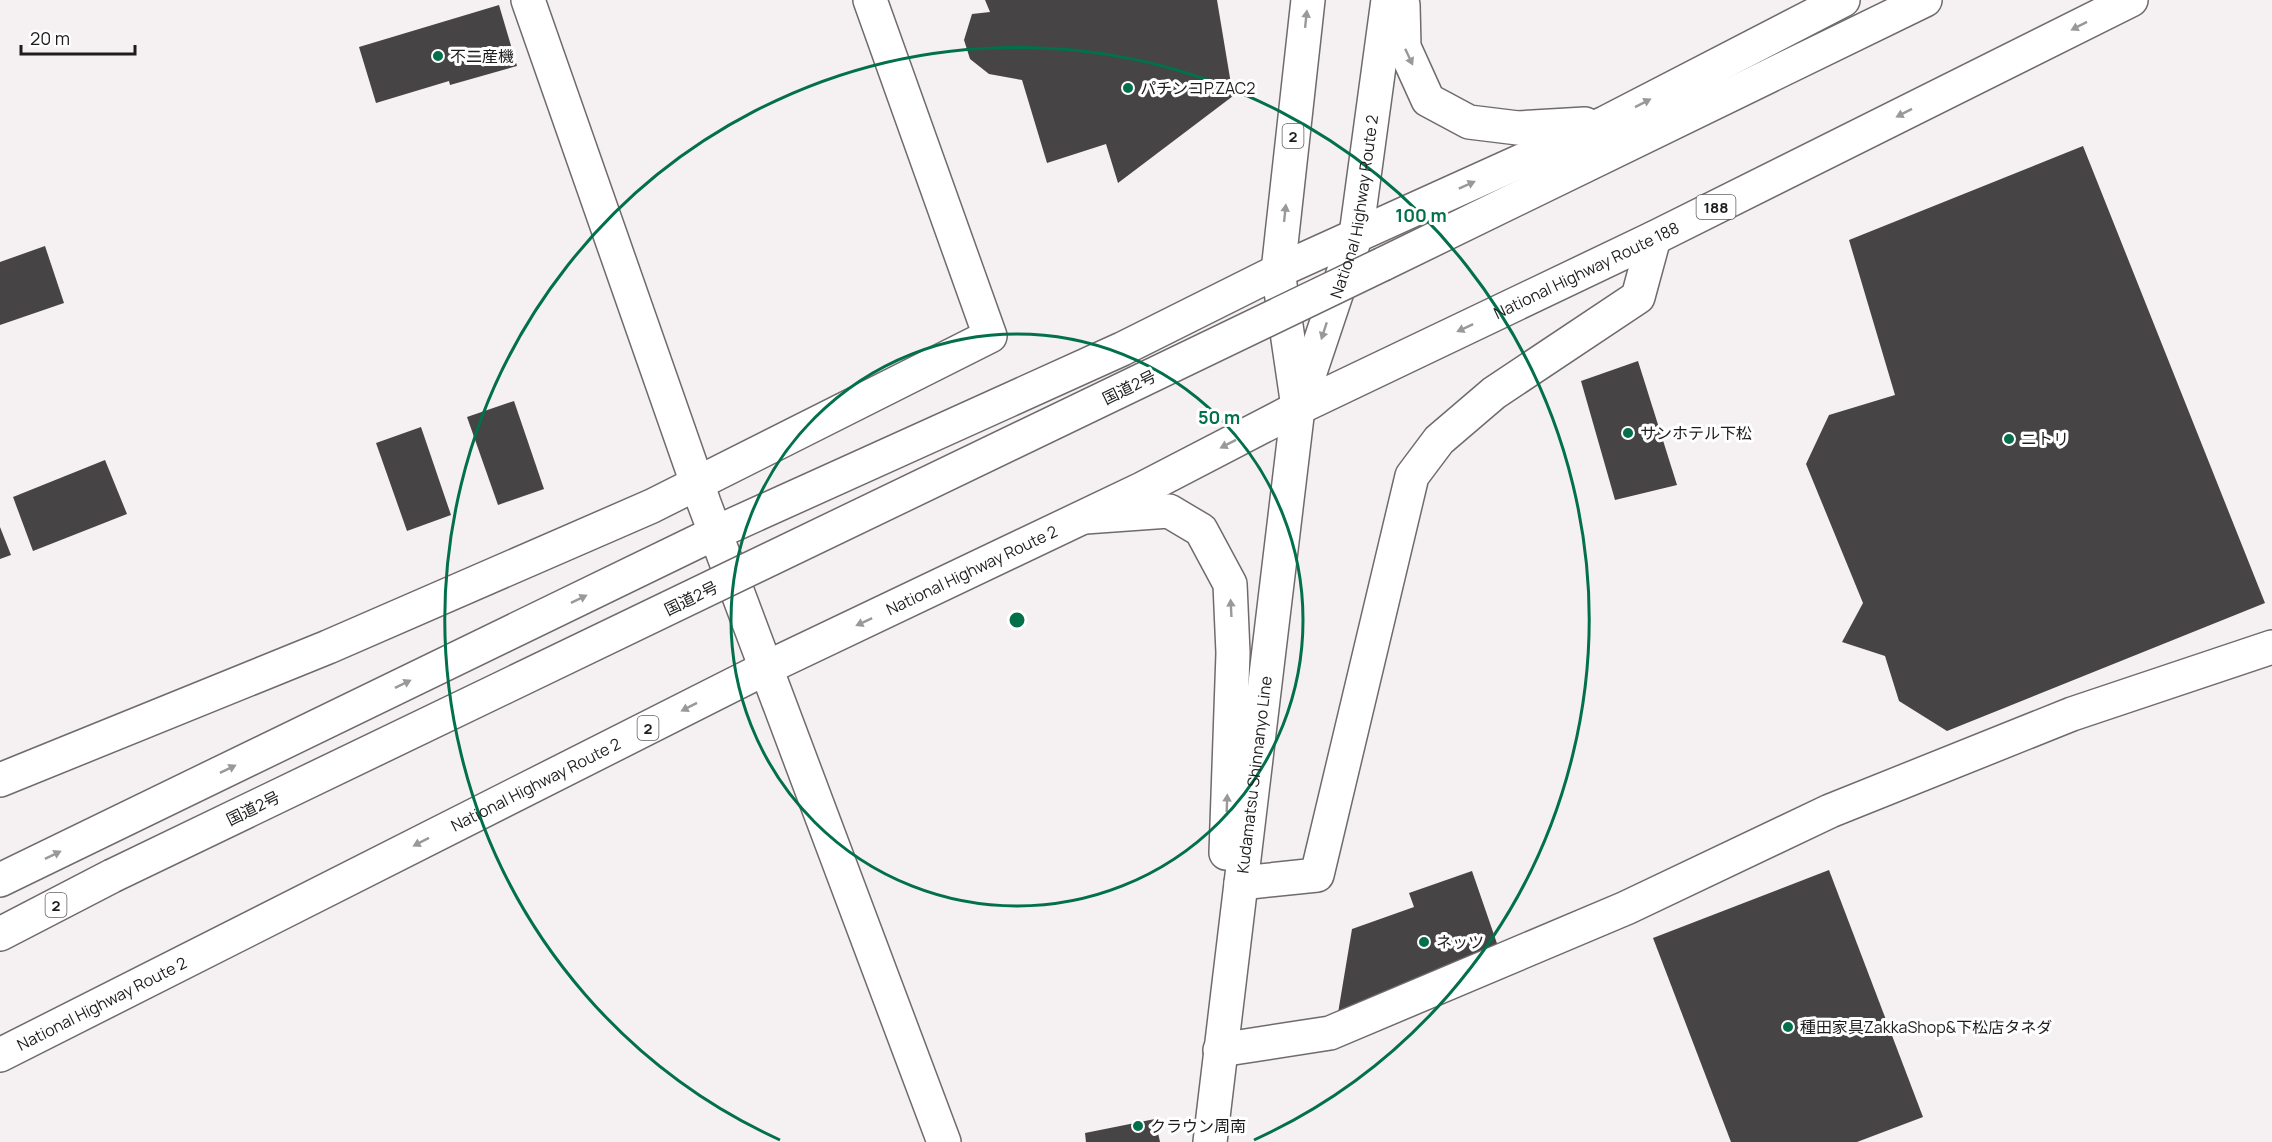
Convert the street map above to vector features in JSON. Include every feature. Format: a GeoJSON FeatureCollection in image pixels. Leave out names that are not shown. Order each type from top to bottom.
{"type":"FeatureCollection","features":[{"type":"Feature","properties":{"kind":"main road"},"geometry":{"type":"LineString","coordinates":[[528,0],[715,533],[944,1142]]}},
{"type":"Feature","properties":{"kind":"main road"},"geometry":{"type":"LineString","coordinates":[[0,780],[328,647],[698,485],[990,336],[870,0]]}},
{"type":"Feature","properties":{"kind":"main road","name":"2"},"geometry":{"type":"LineString","coordinates":[[1298,408],[1278,271],[1308,0]]}},
{"type":"Feature","properties":{"kind":"main road","name":"National Highway Route 2"},"geometry":{"type":"LineString","coordinates":[[0,1055],[766,668],[1084,517],[1298,408],[1356,235],[1388,0]]}},
{"type":"Feature","properties":{"kind":"main road"},"geometry":{"type":"LineString","coordinates":[[1403,0],[1404,47],[1428,100],[1469,122],[1518,128],[1605,123]]}},
{"type":"Feature","properties":{"kind":"main road"},"geometry":{"type":"LineString","coordinates":[[0,880],[715,533],[1122,349],[1278,271],[1605,123],[1843,0]]}},
{"type":"Feature","properties":{"kind":"main road","name":"国道2号"},"geometry":{"type":"LineString","coordinates":[[0,934],[112,876],[1383,264],[1925,0]]}},
{"type":"Feature","properties":{"kind":"main road","name":"National Highway Route 188"},"geometry":{"type":"LineString","coordinates":[[1298,408],[1653,238],[2131,0]]}},
{"type":"Feature","properties":{"kind":"main road"},"geometry":{"type":"LineString","coordinates":[[1241,883],[1317,875],[1412,476],[1439,440],[1494,393],[1638,297],[1653,238]]}},
{"type":"Feature","properties":{"kind":"main road","name":"Kudamatsu Shinnanyo Line"},"geometry":{"type":"LineString","coordinates":[[1210,1142],[1298,408]]}},
{"type":"Feature","properties":{"kind":"main road"},"geometry":{"type":"LineString","coordinates":[[1084,517],[1169,511],[1201,530],[1230,584],[1233,653],[1220,1050],[1330,1033],[1626,908],[1841,807],[2072,714],[2272,646]]}},
{"type":"Feature","properties":{"kind":"building","name":"パチンコP.ZAC2"},"geometry":{"type":"Polygon","coordinates":[[[985,0],[1217,0],[1233,96],[1118,183],[1106,144],[1047,163],[1022,80],[989,74],[970,59],[964,40],[972,14],[990,12],[985,0]]]}},
{"type":"Feature","properties":{"kind":"building","name":"不二産機"},"geometry":{"type":"Polygon","coordinates":[[[499,5],[517,66],[450,85],[449,81],[376,103],[359,47],[499,5]]]}},
{"type":"Feature","properties":{"kind":"building","name":"ニトリ"},"geometry":{"type":"Polygon","coordinates":[[[2083,146],[2265,603],[1947,731],[1899,701],[1885,656],[1842,642],[1863,603],[1806,464],[1829,415],[1895,395],[1849,240],[2083,146]]]}},
{"type":"Feature","properties":{"kind":"building"},"geometry":{"type":"Polygon","coordinates":[[[45,246],[64,303],[0,325],[0,262],[45,246]]]}},
{"type":"Feature","properties":{"kind":"building","name":"サンホテル下松"},"geometry":{"type":"Polygon","coordinates":[[[1638,361],[1677,485],[1615,500],[1581,381],[1638,361]]]}},
{"type":"Feature","properties":{"kind":"building"},"geometry":{"type":"Polygon","coordinates":[[[514,401],[544,489],[498,505],[467,417],[514,401]]]}},
{"type":"Feature","properties":{"kind":"building"},"geometry":{"type":"Polygon","coordinates":[[[421,427],[451,515],[407,531],[376,443],[421,427]]]}},
{"type":"Feature","properties":{"kind":"building"},"geometry":{"type":"Polygon","coordinates":[[[105,460],[127,514],[33,551],[13,497],[105,460]]]}},
{"type":"Feature","properties":{"kind":"building"},"geometry":{"type":"Polygon","coordinates":[[[0,527],[11,555],[0,559],[0,527]]]}},
{"type":"Feature","properties":{"kind":"building","name":"種田家具ZakkaShop&下松店タネダ"},"geometry":{"type":"Polygon","coordinates":[[[1829,870],[1923,1117],[1857,1142],[1731,1142],[1653,938],[1829,870]]]}},
{"type":"Feature","properties":{"kind":"building","name":"ネッツ"},"geometry":{"type":"Polygon","coordinates":[[[1472,871],[1501,955],[1338,1013],[1352,929],[1414,907],[1409,893],[1472,871]]]}},
{"type":"Feature","properties":{"kind":"building","name":"クラウン周南"},"geometry":{"type":"Polygon","coordinates":[[[1155,1119],[1160,1142],[1086,1142],[1085,1133],[1155,1119]]]}},
{"type":"Feature","properties":{"kind":"place","name":"不二産機"},"geometry":{"type":"Point","coordinates":[438,56]}},
{"type":"Feature","properties":{"kind":"place","name":"パチンコP.ZAC2"},"geometry":{"type":"Point","coordinates":[1128,88]}},
{"type":"Feature","properties":{"kind":"place","name":"サンホテル下松"},"geometry":{"type":"Point","coordinates":[1628,433]}},
{"type":"Feature","properties":{"kind":"place","name":"ニトリ"},"geometry":{"type":"Point","coordinates":[2009,439]}},
{"type":"Feature","properties":{"kind":"place","name":"ネッツ"},"geometry":{"type":"Point","coordinates":[1424,942]}},
{"type":"Feature","properties":{"kind":"place","name":"種田家具ZakkaShop&下松店タネダ"},"geometry":{"type":"Point","coordinates":[1788,1027]}},
{"type":"Feature","properties":{"kind":"place","name":"クラウン周南"},"geometry":{"type":"Point","coordinates":[1138,1126]}}]}
